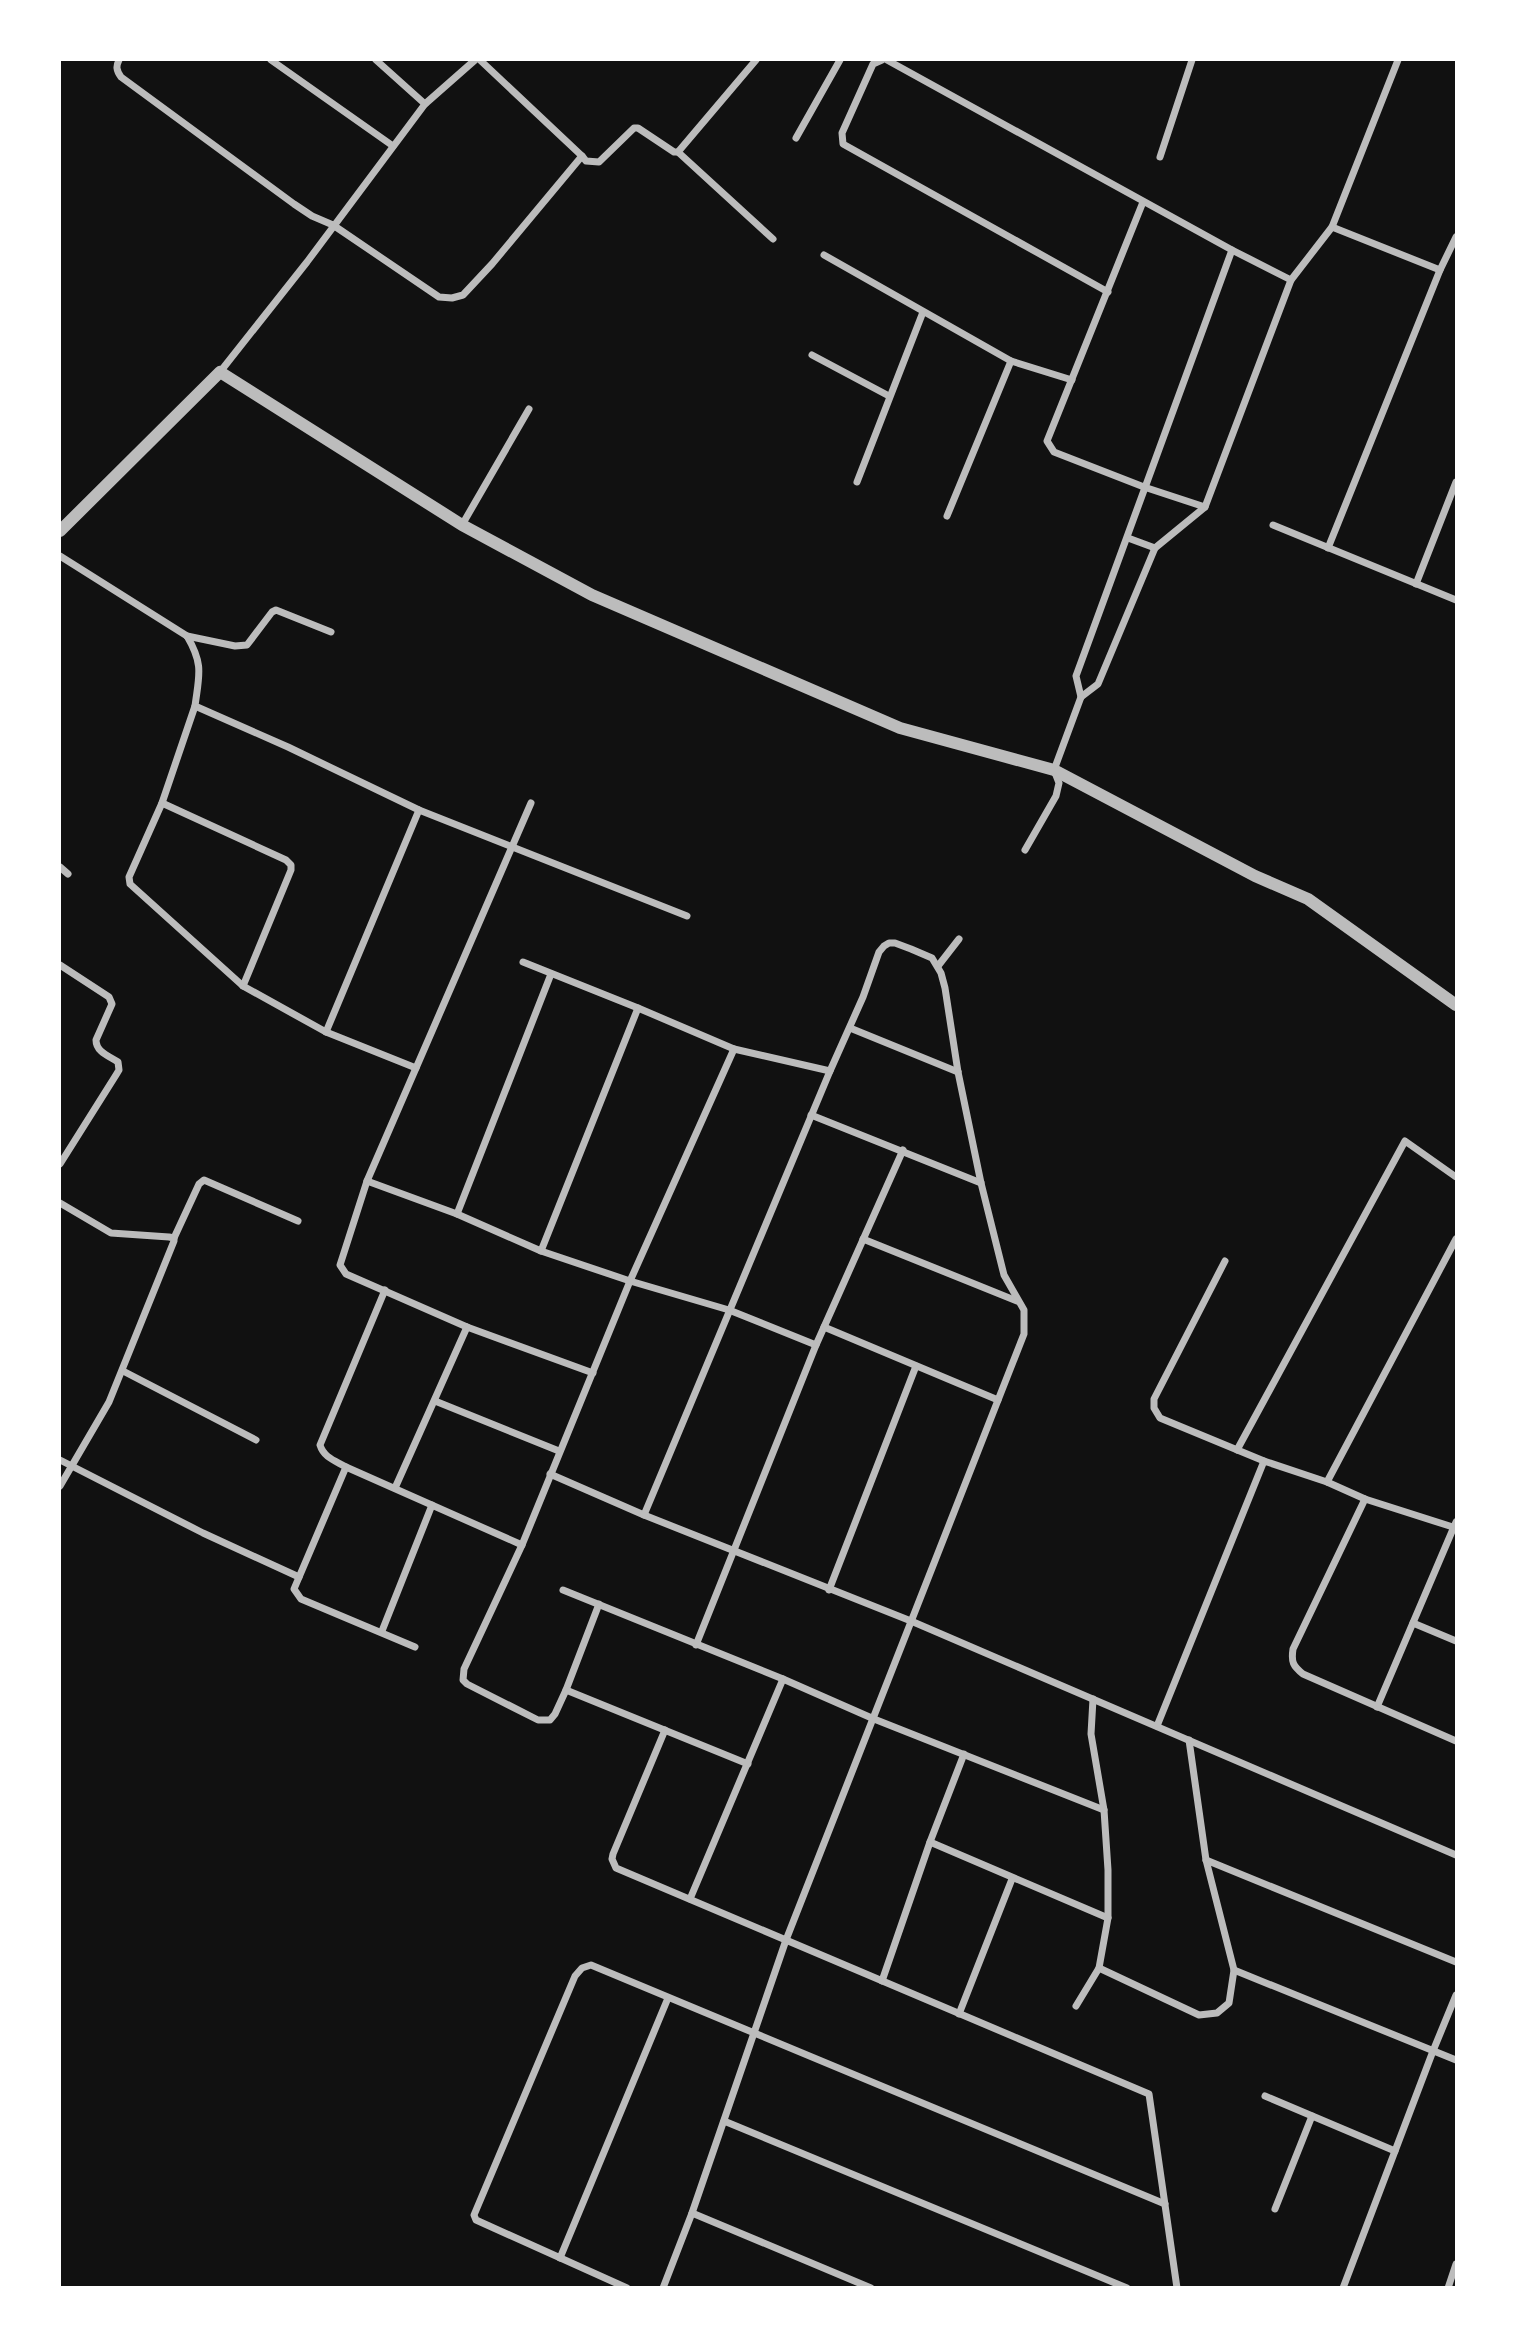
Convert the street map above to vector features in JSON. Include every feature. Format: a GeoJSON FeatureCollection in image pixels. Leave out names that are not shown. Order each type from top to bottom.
{"type":"FeatureCollection","features":[{"type":"Feature","properties":{"kind":"street"},"geometry":{"type":"LineString","coordinates":[[119,60],[116,66],[121,76],[294,204],[333,225],[439,297],[463,295],[582,156]]}},
{"type":"Feature","properties":{"kind":"street"},"geometry":{"type":"LineString","coordinates":[[271,60],[393,146]]}},
{"type":"Feature","properties":{"kind":"street"},"geometry":{"type":"LineString","coordinates":[[376,60],[425,104]]}},
{"type":"Feature","properties":{"kind":"street"},"geometry":{"type":"LineString","coordinates":[[60,531],[220,372],[425,104],[477,60],[586,161],[599,162],[634,128],[638,128],[678,152],[772,239]]}},
{"type":"Feature","properties":{"kind":"street"},"geometry":{"type":"LineString","coordinates":[[678,152],[756,60]]}},
{"type":"Feature","properties":{"kind":"street"},"geometry":{"type":"LineString","coordinates":[[796,138],[841,60]]}},
{"type":"Feature","properties":{"kind":"street"},"geometry":{"type":"LineString","coordinates":[[1108,292],[843,144],[842,133],[873,64],[884,60],[1291,280]]}},
{"type":"Feature","properties":{"kind":"street"},"geometry":{"type":"LineString","coordinates":[[1160,157],[1192,60]]}},
{"type":"Feature","properties":{"kind":"street"},"geometry":{"type":"LineString","coordinates":[[1025,850],[1056,796],[1059,783],[1055,770],[1081,697],[1098,684],[1155,548],[1205,507],[1291,280],[1332,227],[1398,60]]}},
{"type":"Feature","properties":{"kind":"street"},"geometry":{"type":"LineString","coordinates":[[1143,202],[1048,436],[1050,447],[1054,452],[1205,507]]}},
{"type":"Feature","properties":{"kind":"street"},"geometry":{"type":"LineString","coordinates":[[1332,227],[1440,270]]}},
{"type":"Feature","properties":{"kind":"street"},"geometry":{"type":"LineString","coordinates":[[1328,548],[1440,270],[1457,237]]}},
{"type":"Feature","properties":{"kind":"street"},"geometry":{"type":"LineString","coordinates":[[1081,697],[1076,676],[1232,250]]}},
{"type":"Feature","properties":{"kind":"street"},"geometry":{"type":"LineString","coordinates":[[824,255],[1011,361],[1072,380]]}},
{"type":"Feature","properties":{"kind":"street"},"geometry":{"type":"LineString","coordinates":[[857,482],[923,312]]}},
{"type":"Feature","properties":{"kind":"street"},"geometry":{"type":"LineString","coordinates":[[812,355],[889,396]]}},
{"type":"Feature","properties":{"kind":"street"},"geometry":{"type":"LineString","coordinates":[[947,516],[1011,361]]}},
{"type":"Feature","properties":{"kind":"street"},"geometry":{"type":"LineString","coordinates":[[220,372],[462,525],[592,595],[900,727],[1055,770],[1255,876],[1308,899],[1457,1005]]}},
{"type":"Feature","properties":{"kind":"street"},"geometry":{"type":"LineString","coordinates":[[462,525],[529,409]]}},
{"type":"Feature","properties":{"kind":"street"},"geometry":{"type":"LineString","coordinates":[[1416,584],[1457,482]]}},
{"type":"Feature","properties":{"kind":"street"},"geometry":{"type":"LineString","coordinates":[[1273,525],[1457,600]]}},
{"type":"Feature","properties":{"kind":"street"},"geometry":{"type":"LineString","coordinates":[[1128,538],[1155,548]]}},
{"type":"Feature","properties":{"kind":"street"},"geometry":{"type":"LineString","coordinates":[[60,556],[187,636],[235,646],[247,645],[276,610],[331,632]]}},
{"type":"Feature","properties":{"kind":"street"},"geometry":{"type":"LineString","coordinates":[[187,636],[197,653],[200,665],[195,706],[162,803],[129,877],[130,884],[243,986],[327,1032],[416,1068]]}},
{"type":"Feature","properties":{"kind":"street"},"geometry":{"type":"LineString","coordinates":[[195,706],[419,810],[687,916]]}},
{"type":"Feature","properties":{"kind":"street"},"geometry":{"type":"LineString","coordinates":[[162,803],[286,860],[291,865],[243,986]]}},
{"type":"Feature","properties":{"kind":"street"},"geometry":{"type":"LineString","coordinates":[[531,803],[367,1181],[340,1265],[346,1274],[467,1327],[593,1373]]}},
{"type":"Feature","properties":{"kind":"street"},"geometry":{"type":"LineString","coordinates":[[327,1032],[419,810]]}},
{"type":"Feature","properties":{"kind":"street"},"geometry":{"type":"LineString","coordinates":[[60,867],[68,874]]}},
{"type":"Feature","properties":{"kind":"street"},"geometry":{"type":"LineString","coordinates":[[938,966],[959,939]]}},
{"type":"Feature","properties":{"kind":"street"},"geometry":{"type":"LineString","coordinates":[[644,1515],[879,952],[884,946],[895,943],[932,958],[938,966],[945,988],[958,1072],[981,1183],[1004,1275],[1024,1310],[1024,1334],[786,1940],[692,2213],[663,2287]]}},
{"type":"Feature","properties":{"kind":"street"},"geometry":{"type":"LineString","coordinates":[[523,962],[734,1049],[830,1071]]}},
{"type":"Feature","properties":{"kind":"street"},"geometry":{"type":"LineString","coordinates":[[60,965],[109,997],[112,1004],[96,1040],[96,1046],[120,1065],[60,1164]]}},
{"type":"Feature","properties":{"kind":"street"},"geometry":{"type":"LineString","coordinates":[[457,1214],[551,974]]}},
{"type":"Feature","properties":{"kind":"street"},"geometry":{"type":"LineString","coordinates":[[541,1251],[638,1008]]}},
{"type":"Feature","properties":{"kind":"street"},"geometry":{"type":"LineString","coordinates":[[849,1028],[958,1072]]}},
{"type":"Feature","properties":{"kind":"street"},"geometry":{"type":"LineString","coordinates":[[600,1604],[566,1690],[550,1720],[543,1721],[463,1680],[464,1669],[522,1545],[630,1281],[734,1049]]}},
{"type":"Feature","properties":{"kind":"street"},"geometry":{"type":"LineString","coordinates":[[811,1115],[981,1183]]}},
{"type":"Feature","properties":{"kind":"street"},"geometry":{"type":"LineString","coordinates":[[1237,1450],[1405,1141],[1457,1177]]}},
{"type":"Feature","properties":{"kind":"street"},"geometry":{"type":"LineString","coordinates":[[696,1645],[824,1327],[902,1150]]}},
{"type":"Feature","properties":{"kind":"street"},"geometry":{"type":"LineString","coordinates":[[60,1486],[109,1402],[174,1246],[174,1238],[199,1184],[204,1180],[298,1221]]}},
{"type":"Feature","properties":{"kind":"street"},"geometry":{"type":"LineString","coordinates":[[367,1181],[457,1214],[541,1251],[729,1310],[817,1345]]}},
{"type":"Feature","properties":{"kind":"street"},"geometry":{"type":"LineString","coordinates":[[60,1203],[111,1233],[174,1238]]}},
{"type":"Feature","properties":{"kind":"street"},"geometry":{"type":"LineString","coordinates":[[863,1239],[1018,1301]]}},
{"type":"Feature","properties":{"kind":"street"},"geometry":{"type":"LineString","coordinates":[[1328,1482],[1457,1239]]}},
{"type":"Feature","properties":{"kind":"street"},"geometry":{"type":"LineString","coordinates":[[1225,1261],[1154,1399],[1154,1408],[1160,1418],[1264,1461],[1328,1482],[1365,1499],[1456,1526],[1377,1707]]}},
{"type":"Feature","properties":{"kind":"street"},"geometry":{"type":"LineString","coordinates":[[385,1290],[320,1445],[328,1457],[346,1467],[522,1545]]}},
{"type":"Feature","properties":{"kind":"street"},"geometry":{"type":"LineString","coordinates":[[396,1488],[467,1327]]}},
{"type":"Feature","properties":{"kind":"street"},"geometry":{"type":"LineString","coordinates":[[824,1327],[998,1400]]}},
{"type":"Feature","properties":{"kind":"street"},"geometry":{"type":"LineString","coordinates":[[829,1590],[916,1366]]}},
{"type":"Feature","properties":{"kind":"street"},"geometry":{"type":"LineString","coordinates":[[123,1371],[256,1440]]}},
{"type":"Feature","properties":{"kind":"street"},"geometry":{"type":"LineString","coordinates":[[435,1401],[559,1451]]}},
{"type":"Feature","properties":{"kind":"street"},"geometry":{"type":"LineString","coordinates":[[60,1460],[203,1533],[299,1577]]}},
{"type":"Feature","properties":{"kind":"street"},"geometry":{"type":"LineString","coordinates":[[1157,1726],[1264,1461]]}},
{"type":"Feature","properties":{"kind":"street"},"geometry":{"type":"LineString","coordinates":[[346,1467],[294,1589],[301,1599],[415,1647]]}},
{"type":"Feature","properties":{"kind":"street"},"geometry":{"type":"LineString","coordinates":[[550,1474],[644,1515],[911,1621],[1457,1855]]}},
{"type":"Feature","properties":{"kind":"street"},"geometry":{"type":"LineString","coordinates":[[1365,1499],[1293,1649],[1293,1665],[1303,1674],[1457,1741]]}},
{"type":"Feature","properties":{"kind":"street"},"geometry":{"type":"LineString","coordinates":[[382,1632],[432,1505]]}},
{"type":"Feature","properties":{"kind":"street"},"geometry":{"type":"LineString","coordinates":[[563,1590],[874,1719],[1104,1810]]}},
{"type":"Feature","properties":{"kind":"street"},"geometry":{"type":"LineString","coordinates":[[1413,1623],[1457,1641]]}},
{"type":"Feature","properties":{"kind":"street"},"geometry":{"type":"LineString","coordinates":[[690,1899],[783,1679]]}},
{"type":"Feature","properties":{"kind":"street"},"geometry":{"type":"LineString","coordinates":[[566,1690],[748,1765]]}},
{"type":"Feature","properties":{"kind":"street"},"geometry":{"type":"LineString","coordinates":[[1076,2006],[1099,1969],[1108,1918],[1104,1810],[1090,1734],[1093,1699]]}},
{"type":"Feature","properties":{"kind":"street"},"geometry":{"type":"LineString","coordinates":[[664,1730],[612,1859],[616,1868],[1149,2094],[1177,2287]]}},
{"type":"Feature","properties":{"kind":"street"},"geometry":{"type":"LineString","coordinates":[[1099,1969],[1199,2015],[1217,2013],[1228,2003],[1234,1970],[1206,1860],[1189,1740]]}},
{"type":"Feature","properties":{"kind":"street"},"geometry":{"type":"LineString","coordinates":[[882,1981],[964,1754]]}},
{"type":"Feature","properties":{"kind":"street"},"geometry":{"type":"LineString","coordinates":[[930,1842],[1108,1918]]}},
{"type":"Feature","properties":{"kind":"street"},"geometry":{"type":"LineString","coordinates":[[1206,1860],[1457,1962]]}},
{"type":"Feature","properties":{"kind":"street"},"geometry":{"type":"LineString","coordinates":[[960,2014],[1012,1879]]}},
{"type":"Feature","properties":{"kind":"street"},"geometry":{"type":"LineString","coordinates":[[627,2287],[476,2220],[474,2215],[475,2207],[575,1976],[582,1968],[591,1965],[1165,2204]]}},
{"type":"Feature","properties":{"kind":"street"},"geometry":{"type":"LineString","coordinates":[[1234,1970],[1457,2060]]}},
{"type":"Feature","properties":{"kind":"street"},"geometry":{"type":"LineString","coordinates":[[1343,2287],[1457,1995]]}},
{"type":"Feature","properties":{"kind":"street"},"geometry":{"type":"LineString","coordinates":[[560,2258],[668,1998]]}},
{"type":"Feature","properties":{"kind":"street"},"geometry":{"type":"LineString","coordinates":[[1265,2096],[1395,2151]]}},
{"type":"Feature","properties":{"kind":"street"},"geometry":{"type":"LineString","coordinates":[[1275,2209],[1312,2116]]}},
{"type":"Feature","properties":{"kind":"street"},"geometry":{"type":"LineString","coordinates":[[724,2120],[1127,2287]]}},
{"type":"Feature","properties":{"kind":"street"},"geometry":{"type":"LineString","coordinates":[[692,2213],[871,2287]]}},
{"type":"Feature","properties":{"kind":"street"},"geometry":{"type":"LineString","coordinates":[[1448,2287],[1457,2264]]}}]}
